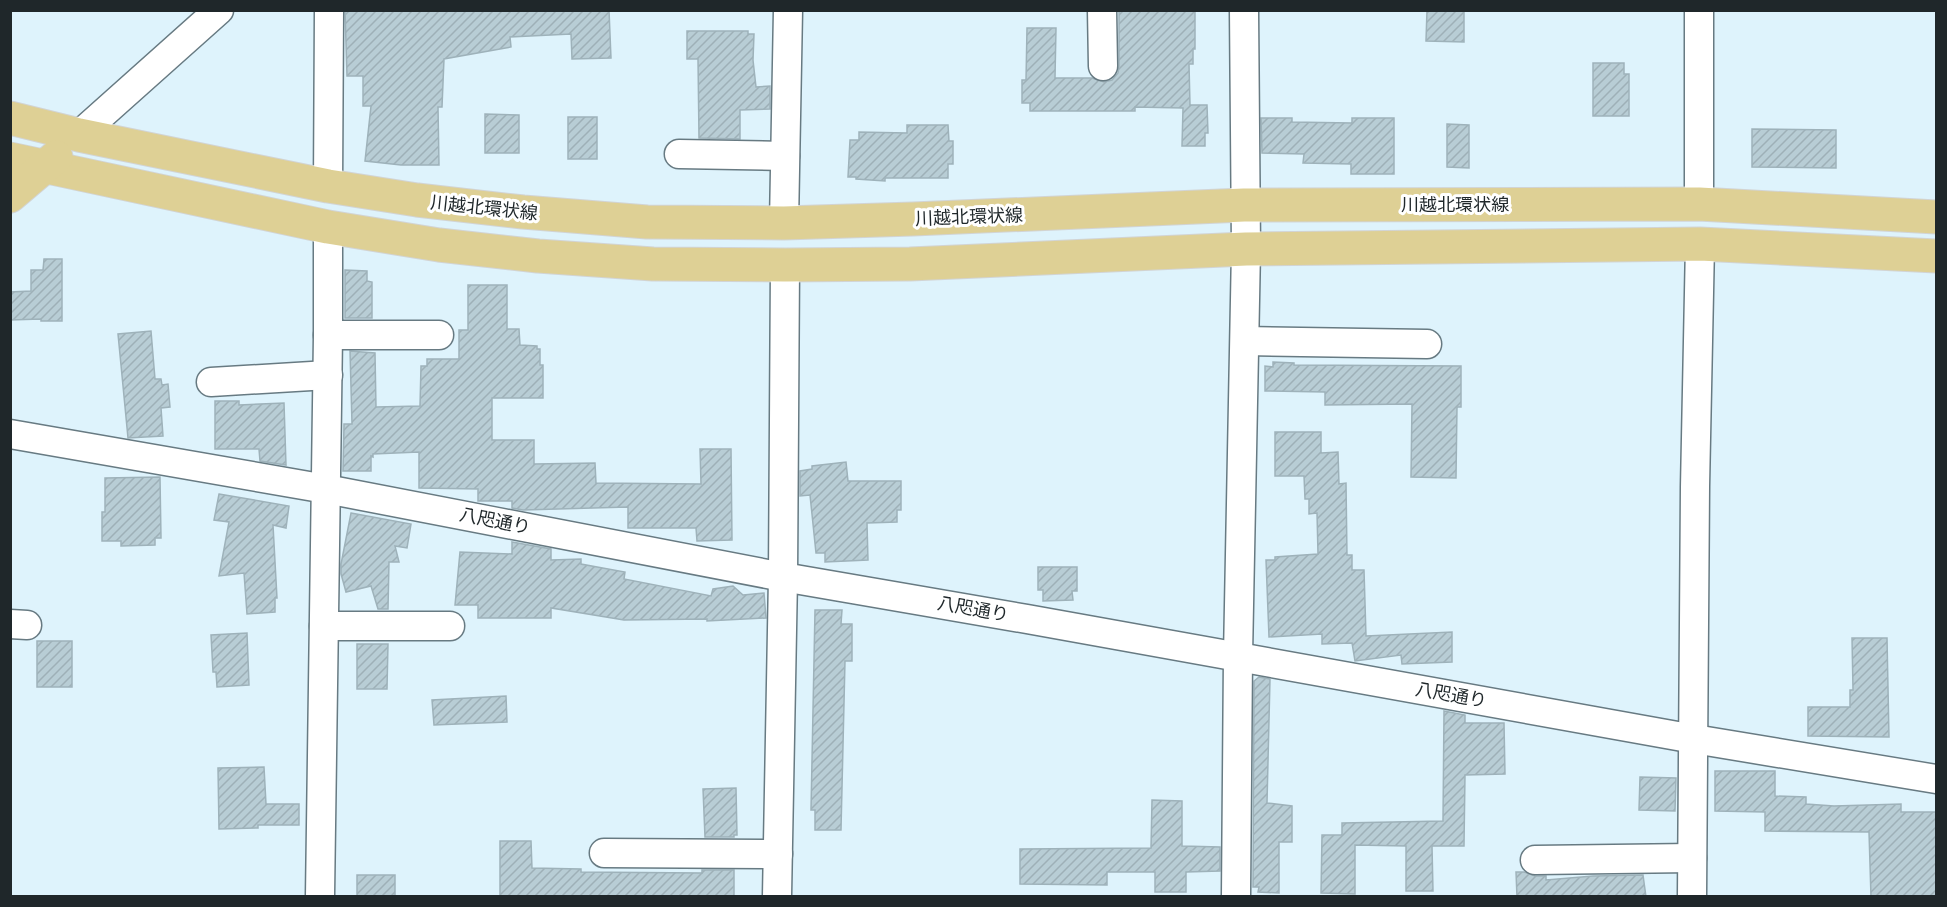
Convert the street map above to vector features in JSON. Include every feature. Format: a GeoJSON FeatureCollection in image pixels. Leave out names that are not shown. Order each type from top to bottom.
{"type":"FeatureCollection","features":[{"type":"Feature","properties":{"kind":"main road","name":"川越北環状線"},"geometry":{"type":"LineString","coordinates":[[10,118],[79,135],[328,186],[417,200],[571,217],[647,222],[784,223],[1244,205],[1699,204],[1936,218]]}},
{"type":"Feature","properties":{"kind":"main road"},"geometry":{"type":"LineString","coordinates":[[10,196],[79,135]]}},
{"type":"Feature","properties":{"kind":"main road"},"geometry":{"type":"LineString","coordinates":[[10,159],[328,227],[438,245],[538,256],[653,264],[785,266],[910,264],[1246,249],[1700,244],[1936,256]]}},
{"type":"Feature","properties":{"kind":"street"},"geometry":{"type":"LineString","coordinates":[[79,135],[219,10]]}},
{"type":"Feature","properties":{"kind":"street"},"geometry":{"type":"LineString","coordinates":[[328,186],[329,10]]}},
{"type":"Feature","properties":{"kind":"street"},"geometry":{"type":"LineString","coordinates":[[784,223],[788,10]]}},
{"type":"Feature","properties":{"kind":"street"},"geometry":{"type":"LineString","coordinates":[[1102,10],[1103,66]]}},
{"type":"Feature","properties":{"kind":"street"},"geometry":{"type":"LineString","coordinates":[[1236,897],[1246,249],[1244,10]]}},
{"type":"Feature","properties":{"kind":"street"},"geometry":{"type":"LineString","coordinates":[[1699,10],[1699,204]]}},
{"type":"Feature","properties":{"kind":"street"},"geometry":{"type":"LineString","coordinates":[[679,154],[785,156]]}},
{"type":"Feature","properties":{"kind":"street"},"geometry":{"type":"LineString","coordinates":[[320,897],[328,227]]}},
{"type":"Feature","properties":{"kind":"street"},"geometry":{"type":"LineString","coordinates":[[1692,897],[1700,244]]}},
{"type":"Feature","properties":{"kind":"street"},"geometry":{"type":"LineString","coordinates":[[777,897],[783,577],[785,266]]}},
{"type":"Feature","properties":{"kind":"street"},"geometry":{"type":"LineString","coordinates":[[328,335],[439,335]]}},
{"type":"Feature","properties":{"kind":"street"},"geometry":{"type":"LineString","coordinates":[[1245,341],[1427,344]]}},
{"type":"Feature","properties":{"kind":"street"},"geometry":{"type":"LineString","coordinates":[[211,382],[328,375]]}},
{"type":"Feature","properties":{"kind":"street","name":"八咫通り"},"geometry":{"type":"LineString","coordinates":[[10,434],[326,489],[783,577],[1238,656],[1694,739],[1936,779]]}},
{"type":"Feature","properties":{"kind":"street"},"geometry":{"type":"LineString","coordinates":[[324,626],[450,626]]}},
{"type":"Feature","properties":{"kind":"street"},"geometry":{"type":"LineString","coordinates":[[604,853],[778,854]]}},
{"type":"Feature","properties":{"kind":"street"},"geometry":{"type":"LineString","coordinates":[[1535,860],[1692,858]]}},
{"type":"Feature","properties":{"kind":"building"},"geometry":{"type":"Polygon","coordinates":[[[345,10],[609,10],[611,58],[572,59],[571,34],[510,37],[511,47],[444,59],[442,107],[438,107],[439,165],[401,165],[365,161],[371,106],[363,106],[363,76],[347,76],[345,10]]]}},
{"type":"Feature","properties":{"kind":"building"},"geometry":{"type":"Polygon","coordinates":[[[1119,10],[1195,10],[1195,49],[1193,49],[1193,64],[1189,64],[1190,105],[1207,105],[1208,133],[1205,133],[1205,146],[1182,146],[1183,108],[1135,107],[1135,111],[1030,111],[1030,103],[1022,103],[1022,80],[1026,80],[1027,28],[1056,28],[1055,78],[1092,78],[1104,82],[1112,80],[1118,73],[1119,10]]]}},
{"type":"Feature","properties":{"kind":"building"},"geometry":{"type":"Polygon","coordinates":[[[1427,10],[1464,10],[1464,42],[1426,41],[1427,10]]]}},
{"type":"Feature","properties":{"kind":"building"},"geometry":{"type":"Polygon","coordinates":[[[687,31],[748,31],[748,34],[754,34],[753,60],[756,87],[770,86],[770,109],[740,110],[740,139],[699,138],[698,59],[687,59],[687,31]]]}},
{"type":"Feature","properties":{"kind":"building"},"geometry":{"type":"Polygon","coordinates":[[[1593,63],[1624,63],[1624,74],[1629,74],[1629,116],[1593,116],[1593,63]]]}},
{"type":"Feature","properties":{"kind":"building"},"geometry":{"type":"Polygon","coordinates":[[[485,114],[519,115],[519,153],[485,153],[485,114]]]}},
{"type":"Feature","properties":{"kind":"building"},"geometry":{"type":"Polygon","coordinates":[[[568,117],[597,117],[597,159],[568,159],[568,117]]]}},
{"type":"Feature","properties":{"kind":"building"},"geometry":{"type":"Polygon","coordinates":[[[1261,118],[1292,118],[1292,122],[1352,123],[1352,118],[1394,118],[1394,174],[1351,174],[1351,164],[1303,163],[1304,154],[1262,153],[1261,118]]]}},
{"type":"Feature","properties":{"kind":"building"},"geometry":{"type":"Polygon","coordinates":[[[1447,124],[1469,125],[1469,168],[1447,167],[1447,124]]]}},
{"type":"Feature","properties":{"kind":"building"},"geometry":{"type":"Polygon","coordinates":[[[907,125],[948,125],[949,141],[953,141],[953,164],[948,164],[948,178],[885,178],[885,181],[848,177],[850,140],[859,140],[859,132],[907,133],[907,125]]]}},
{"type":"Feature","properties":{"kind":"building"},"geometry":{"type":"Polygon","coordinates":[[[1752,129],[1836,130],[1836,168],[1752,167],[1752,129]]]}},
{"type":"Feature","properties":{"kind":"building"},"geometry":{"type":"Polygon","coordinates":[[[44,259],[62,259],[62,321],[10,320],[10,292],[31,291],[31,270],[43,270],[44,259]]]}},
{"type":"Feature","properties":{"kind":"building"},"geometry":{"type":"Polygon","coordinates":[[[345,270],[367,271],[367,281],[372,282],[372,318],[345,318],[345,270]]]}},
{"type":"Feature","properties":{"kind":"building"},"geometry":{"type":"Polygon","coordinates":[[[468,285],[507,285],[507,329],[519,329],[520,345],[537,346],[537,349],[540,349],[540,365],[543,365],[543,398],[492,398],[492,440],[534,440],[534,464],[595,463],[596,483],[701,484],[700,449],[731,449],[732,540],[697,541],[696,528],[628,528],[628,507],[523,510],[512,508],[512,501],[478,501],[478,489],[419,488],[419,452],[373,454],[371,471],[343,471],[344,424],[352,424],[350,351],[375,353],[376,407],[420,406],[421,366],[427,366],[427,359],[459,359],[459,330],[468,330],[468,285]]]}},
{"type":"Feature","properties":{"kind":"building"},"geometry":{"type":"Polygon","coordinates":[[[151,331],[155,379],[161,379],[162,385],[168,384],[170,407],[161,408],[163,436],[128,438],[118,334],[151,331]]]}},
{"type":"Feature","properties":{"kind":"building"},"geometry":{"type":"Polygon","coordinates":[[[1273,362],[1294,363],[1294,365],[1461,366],[1461,407],[1457,407],[1456,478],[1411,477],[1412,404],[1325,405],[1325,392],[1265,391],[1265,366],[1273,367],[1273,362]]]}},
{"type":"Feature","properties":{"kind":"building"},"geometry":{"type":"Polygon","coordinates":[[[215,401],[239,401],[239,405],[284,403],[286,465],[260,461],[259,449],[215,449],[215,401]]]}},
{"type":"Feature","properties":{"kind":"building"},"geometry":{"type":"Polygon","coordinates":[[[1275,432],[1321,432],[1321,453],[1338,452],[1339,484],[1346,483],[1347,555],[1352,555],[1352,570],[1364,570],[1366,636],[1452,632],[1452,662],[1402,664],[1401,655],[1355,661],[1352,643],[1322,644],[1322,634],[1269,637],[1266,560],[1275,560],[1275,557],[1318,554],[1317,513],[1309,514],[1309,499],[1305,499],[1304,476],[1275,476],[1275,432]]]}},
{"type":"Feature","properties":{"kind":"building"},"geometry":{"type":"Polygon","coordinates":[[[846,462],[848,481],[901,481],[901,510],[897,510],[897,522],[867,523],[868,560],[825,562],[825,553],[816,553],[810,495],[800,496],[800,471],[812,469],[812,466],[846,462]]]}},
{"type":"Feature","properties":{"kind":"building"},"geometry":{"type":"Polygon","coordinates":[[[160,477],[161,538],[155,538],[155,545],[121,546],[121,541],[102,541],[105,478],[160,477]]]}},
{"type":"Feature","properties":{"kind":"building"},"geometry":{"type":"Polygon","coordinates":[[[219,494],[289,506],[286,528],[273,525],[277,598],[275,598],[275,612],[247,614],[244,573],[219,576],[229,522],[214,520],[219,494]]]}},
{"type":"Feature","properties":{"kind":"building"},"geometry":{"type":"Polygon","coordinates":[[[351,513],[411,524],[407,548],[395,546],[399,562],[389,562],[388,609],[378,609],[371,586],[346,592],[341,564],[351,513]]]}},
{"type":"Feature","properties":{"kind":"building"},"geometry":{"type":"Polygon","coordinates":[[[512,542],[551,549],[551,560],[581,559],[581,564],[625,572],[624,579],[711,596],[713,589],[733,586],[743,595],[764,593],[766,618],[707,621],[707,619],[624,620],[551,608],[551,618],[478,618],[478,605],[455,605],[460,552],[512,554],[512,542]]]}},
{"type":"Feature","properties":{"kind":"building"},"geometry":{"type":"Polygon","coordinates":[[[1038,567],[1077,567],[1077,591],[1072,591],[1073,600],[1043,601],[1043,590],[1038,590],[1038,567]]]}},
{"type":"Feature","properties":{"kind":"building"},"geometry":{"type":"Polygon","coordinates":[[[815,610],[842,610],[841,624],[852,624],[852,661],[845,661],[841,830],[815,830],[815,810],[811,810],[815,610]]]}},
{"type":"Feature","properties":{"kind":"building"},"geometry":{"type":"Polygon","coordinates":[[[247,633],[249,685],[217,687],[216,672],[213,672],[211,635],[247,633]]]}},
{"type":"Feature","properties":{"kind":"building"},"geometry":{"type":"Polygon","coordinates":[[[1852,638],[1887,638],[1889,737],[1808,736],[1808,707],[1850,707],[1850,690],[1853,690],[1852,638]]]}},
{"type":"Feature","properties":{"kind":"building"},"geometry":{"type":"Polygon","coordinates":[[[37,641],[72,641],[72,687],[37,687],[37,641]]]}},
{"type":"Feature","properties":{"kind":"building"},"geometry":{"type":"Polygon","coordinates":[[[357,644],[388,644],[387,689],[357,689],[357,644]]]}},
{"type":"Feature","properties":{"kind":"building"},"geometry":{"type":"Polygon","coordinates":[[[1259,677],[1270,679],[1267,803],[1292,806],[1292,842],[1279,842],[1279,893],[1258,892],[1259,887],[1253,887],[1254,681],[1259,677]]]}},
{"type":"Feature","properties":{"kind":"building"},"geometry":{"type":"Polygon","coordinates":[[[506,696],[507,722],[434,725],[432,700],[506,696]]]}},
{"type":"Feature","properties":{"kind":"building"},"geometry":{"type":"Polygon","coordinates":[[[1444,711],[1465,715],[1465,723],[1504,723],[1505,774],[1465,775],[1464,846],[1432,846],[1433,891],[1406,891],[1406,846],[1355,845],[1355,894],[1321,893],[1322,835],[1342,835],[1342,823],[1443,821],[1444,711]]]}},
{"type":"Feature","properties":{"kind":"building"},"geometry":{"type":"Polygon","coordinates":[[[264,767],[266,804],[299,804],[299,825],[258,825],[258,828],[219,829],[218,768],[264,767]]]}},
{"type":"Feature","properties":{"kind":"building"},"geometry":{"type":"Polygon","coordinates":[[[1715,771],[1775,771],[1775,796],[1806,797],[1806,804],[1834,806],[1901,804],[1901,812],[1936,812],[1936,897],[1871,897],[1869,832],[1765,831],[1765,812],[1715,811],[1715,771]]]}},
{"type":"Feature","properties":{"kind":"building"},"geometry":{"type":"Polygon","coordinates":[[[1640,777],[1676,778],[1675,811],[1639,810],[1640,777]]]}},
{"type":"Feature","properties":{"kind":"building"},"geometry":{"type":"Polygon","coordinates":[[[736,788],[737,835],[734,837],[705,837],[703,789],[736,788]]]}},
{"type":"Feature","properties":{"kind":"building"},"geometry":{"type":"Polygon","coordinates":[[[1152,800],[1182,801],[1182,846],[1220,847],[1220,871],[1186,872],[1186,892],[1155,892],[1155,872],[1107,872],[1107,885],[1020,884],[1020,849],[1151,848],[1152,800]]]}},
{"type":"Feature","properties":{"kind":"building"},"geometry":{"type":"Polygon","coordinates":[[[500,841],[531,841],[532,868],[581,869],[581,872],[702,873],[702,870],[734,870],[734,897],[500,897],[500,841]]]}},
{"type":"Feature","properties":{"kind":"building"},"geometry":{"type":"Polygon","coordinates":[[[1516,872],[1546,876],[1546,880],[1643,875],[1646,897],[1517,897],[1516,872]]]}},
{"type":"Feature","properties":{"kind":"building"},"geometry":{"type":"Polygon","coordinates":[[[357,875],[395,875],[395,897],[357,897],[357,875]]]}}]}
